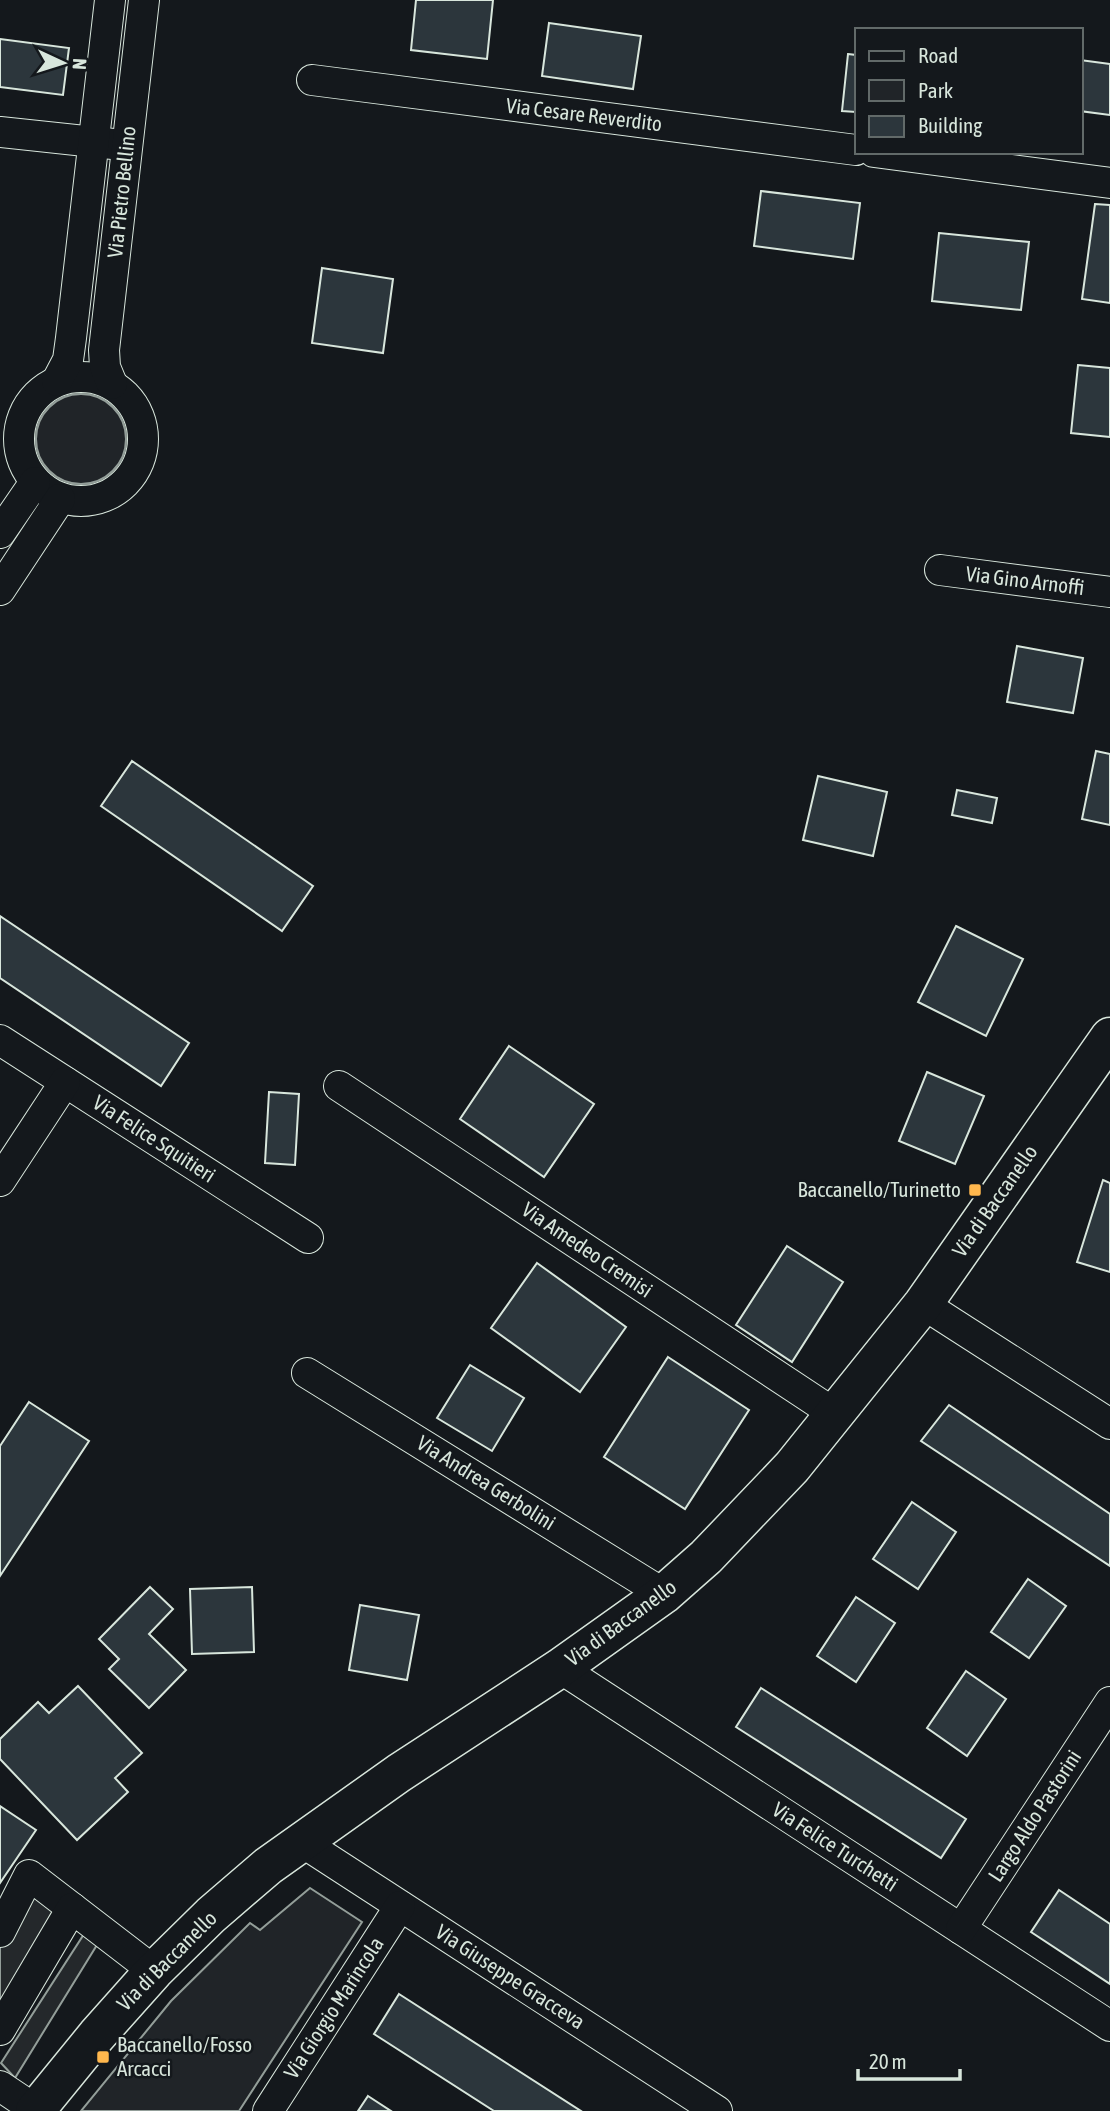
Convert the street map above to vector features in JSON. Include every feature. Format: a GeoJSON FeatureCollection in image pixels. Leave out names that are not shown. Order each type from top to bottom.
{"type":"FeatureCollection","features":[{"type":"Feature","properties":{"kind":"street","name":"Via Pietro Bellino"},"geometry":{"type":"LineString","coordinates":[[57,381],[69,354],[110,0]]}},
{"type":"Feature","properties":{"kind":"street","name":"Via Pietro Bellino"},"geometry":{"type":"LineString","coordinates":[[111,384],[105,367],[104,350],[144,0]]}},
{"type":"Feature","properties":{"kind":"street","name":"Via Cesare Reverdito"},"geometry":{"type":"LineString","coordinates":[[312,80],[855,150]]}},
{"type":"Feature","properties":{"kind":"street"},"geometry":{"type":"LineString","coordinates":[[0,132],[128,146]]}},
{"type":"Feature","properties":{"kind":"street"},"geometry":{"type":"LineString","coordinates":[[889,154],[1110,183]]}},
{"type":"Feature","properties":{"kind":"street"},"geometry":{"type":"LineString","coordinates":[[72,377],[93,377],[111,384],[125,393],[137,410],[143,430],[143,451],[136,470],[125,485],[109,495],[82,502],[60,499],[35,482],[27,472],[20,454],[19,430],[28,405],[40,391],[57,381],[72,377]]}},
{"type":"Feature","properties":{"kind":"street"},"geometry":{"type":"LineString","coordinates":[[0,533],[35,482]]}},
{"type":"Feature","properties":{"kind":"street"},"geometry":{"type":"LineString","coordinates":[[0,590],[60,499]]}},
{"type":"Feature","properties":{"kind":"street","name":"Via Gino Arnoffi"},"geometry":{"type":"LineString","coordinates":[[940,570],[1110,592]]}},
{"type":"Feature","properties":{"kind":"street","name":"Via di Baccanello"},"geometry":{"type":"LineString","coordinates":[[35,2110],[154,1971],[211,1915],[268,1866],[398,1773],[560,1668],[664,1594],[750,1514],[923,1304],[1110,1037]]}},
{"type":"Feature","properties":{"kind":"street","name":"Via Felice Squitieri"},"geometry":{"type":"LineString","coordinates":[[0,1040],[308,1238]]}},
{"type":"Feature","properties":{"kind":"street"},"geometry":{"type":"LineString","coordinates":[[0,1181],[65,1082]]}},
{"type":"Feature","properties":{"kind":"street","name":"Via Amedeo Cremisi"},"geometry":{"type":"LineString","coordinates":[[339,1086],[835,1413]]}},
{"type":"Feature","properties":{"kind":"street"},"geometry":{"type":"LineString","coordinates":[[923,1304],[1110,1424]]}},
{"type":"Feature","properties":{"kind":"street","name":"Via Andrea Gerbolini"},"geometry":{"type":"LineString","coordinates":[[307,1373],[664,1594]]}},
{"type":"Feature","properties":{"kind":"street","name":"Via Felice Turchetti"},"geometry":{"type":"LineString","coordinates":[[560,1668],[1110,2026]]}},
{"type":"Feature","properties":{"kind":"street","name":"Largo Aldo Pastorini"},"geometry":{"type":"LineString","coordinates":[[961,1930],[1110,1702]]}},
{"type":"Feature","properties":{"kind":"street","name":"Via Giuseppe Gracceva"},"geometry":{"type":"LineString","coordinates":[[302,1842],[717,2111]]}},
{"type":"Feature","properties":{"kind":"street"},"geometry":{"type":"LineString","coordinates":[[0,1932],[29,1875],[154,1971]]}},
{"type":"Feature","properties":{"kind":"street","name":"Via Giorgio Marincola"},"geometry":{"type":"LineString","coordinates":[[268,2111],[400,1906]]}},
{"type":"Feature","properties":{"kind":"street"},"geometry":{"type":"LineString","coordinates":[[0,2030],[72,1908]]}},
{"type":"Feature","properties":{"kind":"street"},"geometry":{"type":"LineString","coordinates":[[0,2086],[35,2110]]}},
{"type":"Feature","properties":{"kind":"green space"},"geometry":{"type":"Polygon","coordinates":[[[81,394],[98,398],[113,407],[122,422],[126,439],[122,456],[113,471],[98,480],[81,484],[64,480],[49,471],[40,456],[36,439],[40,422],[49,407],[64,398],[81,394]]]}},
{"type":"Feature","properties":{"kind":"green space"},"geometry":{"type":"Polygon","coordinates":[[[310,1888],[362,1922],[239,2111],[81,2111],[171,2001],[250,1923],[260,1930],[310,1888]]]}},
{"type":"Feature","properties":{"kind":"shaded area"},"geometry":{"type":"Polygon","coordinates":[[[33,1890],[56,1906],[0,2006],[0,1946],[33,1890]]]}},
{"type":"Feature","properties":{"kind":"shaded area"},"geometry":{"type":"Polygon","coordinates":[[[86,1931],[100,1940],[15,2078],[1,2063],[86,1931]]]}},
{"type":"Feature","properties":{"kind":"building"},"geometry":{"type":"Polygon","coordinates":[[[416,0],[493,0],[487,59],[411,50],[416,0]]]}},
{"type":"Feature","properties":{"kind":"building"},"geometry":{"type":"Polygon","coordinates":[[[549,23],[641,36],[633,89],[542,76],[549,23]]]}},
{"type":"Feature","properties":{"kind":"building"},"geometry":{"type":"Polygon","coordinates":[[[0,39],[69,48],[63,95],[0,87],[0,39]]]}},
{"type":"Feature","properties":{"kind":"building"},"geometry":{"type":"Polygon","coordinates":[[[848,54],[855,55],[855,112],[842,111],[848,54]]]}},
{"type":"Feature","properties":{"kind":"building"},"geometry":{"type":"Polygon","coordinates":[[[1082,60],[1110,64],[1110,115],[1082,111],[1082,60]]]}},
{"type":"Feature","properties":{"kind":"building"},"geometry":{"type":"Polygon","coordinates":[[[761,191],[860,203],[853,259],[754,246],[761,191]]]}},
{"type":"Feature","properties":{"kind":"building"},"geometry":{"type":"Polygon","coordinates":[[[1095,204],[1110,205],[1110,303],[1082,299],[1095,204]]]}},
{"type":"Feature","properties":{"kind":"building"},"geometry":{"type":"Polygon","coordinates":[[[939,233],[1029,242],[1021,310],[932,301],[939,233]]]}},
{"type":"Feature","properties":{"kind":"building"},"geometry":{"type":"Polygon","coordinates":[[[322,268],[393,279],[383,353],[312,343],[322,268]]]}},
{"type":"Feature","properties":{"kind":"building"},"geometry":{"type":"Polygon","coordinates":[[[1078,365],[1110,368],[1110,437],[1071,433],[1078,365]]]}},
{"type":"Feature","properties":{"kind":"building"},"geometry":{"type":"Polygon","coordinates":[[[1017,646],[1083,658],[1073,713],[1007,702],[1017,646]]]}},
{"type":"Feature","properties":{"kind":"building"},"geometry":{"type":"Polygon","coordinates":[[[1096,751],[1110,754],[1110,825],[1082,819],[1096,751]]]}},
{"type":"Feature","properties":{"kind":"building"},"geometry":{"type":"Polygon","coordinates":[[[132,761],[313,886],[282,931],[101,806],[132,761]]]}},
{"type":"Feature","properties":{"kind":"building"},"geometry":{"type":"Polygon","coordinates":[[[818,776],[887,792],[873,856],[803,840],[818,776]]]}},
{"type":"Feature","properties":{"kind":"building"},"geometry":{"type":"Polygon","coordinates":[[[957,790],[997,798],[992,823],[952,815],[957,790]]]}},
{"type":"Feature","properties":{"kind":"building"},"geometry":{"type":"Polygon","coordinates":[[[0,916],[189,1043],[161,1086],[0,978],[0,916]]]}},
{"type":"Feature","properties":{"kind":"building"},"geometry":{"type":"Polygon","coordinates":[[[956,926],[1023,959],[986,1036],[918,1002],[956,926]]]}},
{"type":"Feature","properties":{"kind":"building"},"geometry":{"type":"Polygon","coordinates":[[[509,1046],[594,1104],[544,1177],[460,1119],[509,1046]]]}},
{"type":"Feature","properties":{"kind":"building"},"geometry":{"type":"Polygon","coordinates":[[[927,1072],[984,1096],[955,1164],[899,1141],[927,1072]]]}},
{"type":"Feature","properties":{"kind":"building"},"geometry":{"type":"Polygon","coordinates":[[[269,1092],[299,1094],[295,1165],[265,1163],[269,1092]]]}},
{"type":"Feature","properties":{"kind":"building"},"geometry":{"type":"Polygon","coordinates":[[[1103,1180],[1110,1183],[1110,1272],[1077,1262],[1103,1180]]]}},
{"type":"Feature","properties":{"kind":"building"},"geometry":{"type":"Polygon","coordinates":[[[787,1246],[843,1282],[792,1362],[736,1325],[787,1246]]]}},
{"type":"Feature","properties":{"kind":"building"},"geometry":{"type":"Polygon","coordinates":[[[537,1263],[626,1327],[580,1392],[491,1328],[537,1263]]]}},
{"type":"Feature","properties":{"kind":"building"},"geometry":{"type":"Polygon","coordinates":[[[668,1357],[749,1410],[685,1509],[604,1457],[668,1357]]]}},
{"type":"Feature","properties":{"kind":"building"},"geometry":{"type":"Polygon","coordinates":[[[470,1365],[524,1398],[492,1451],[437,1418],[470,1365]]]}},
{"type":"Feature","properties":{"kind":"building"},"geometry":{"type":"Polygon","coordinates":[[[29,1402],[89,1441],[0,1576],[0,1446],[29,1402]]]}},
{"type":"Feature","properties":{"kind":"building"},"geometry":{"type":"Polygon","coordinates":[[[949,1405],[1110,1514],[1110,1566],[921,1441],[949,1405]]]}},
{"type":"Feature","properties":{"kind":"building"},"geometry":{"type":"Polygon","coordinates":[[[912,1502],[956,1532],[918,1589],[873,1559],[912,1502]]]}},
{"type":"Feature","properties":{"kind":"building"},"geometry":{"type":"Polygon","coordinates":[[[1028,1579],[1066,1606],[1029,1658],[991,1632],[1028,1579]]]}},
{"type":"Feature","properties":{"kind":"building"},"geometry":{"type":"Polygon","coordinates":[[[150,1587],[173,1609],[149,1634],[186,1670],[149,1708],[109,1669],[119,1659],[99,1639],[150,1587]]]}},
{"type":"Feature","properties":{"kind":"building"},"geometry":{"type":"Polygon","coordinates":[[[252,1587],[254,1652],[192,1654],[190,1589],[252,1587]]]}},
{"type":"Feature","properties":{"kind":"building"},"geometry":{"type":"Polygon","coordinates":[[[856,1597],[895,1623],[856,1682],[817,1656],[856,1597]]]}},
{"type":"Feature","properties":{"kind":"building"},"geometry":{"type":"Polygon","coordinates":[[[360,1605],[419,1615],[407,1680],[349,1670],[360,1605]]]}},
{"type":"Feature","properties":{"kind":"building"},"geometry":{"type":"Polygon","coordinates":[[[966,1671],[1006,1699],[967,1756],[927,1728],[966,1671]]]}},
{"type":"Feature","properties":{"kind":"building"},"geometry":{"type":"Polygon","coordinates":[[[78,1686],[142,1753],[115,1778],[128,1792],[77,1840],[0,1759],[0,1739],[38,1702],[49,1713],[78,1686]]]}},
{"type":"Feature","properties":{"kind":"building"},"geometry":{"type":"Polygon","coordinates":[[[761,1688],[966,1819],[941,1858],[736,1727],[761,1688]]]}},
{"type":"Feature","properties":{"kind":"building"},"geometry":{"type":"Polygon","coordinates":[[[0,1806],[36,1830],[0,1883],[0,1806]]]}},
{"type":"Feature","properties":{"kind":"building"},"geometry":{"type":"Polygon","coordinates":[[[1059,1890],[1110,1924],[1110,1984],[1031,1932],[1059,1890]]]}},
{"type":"Feature","properties":{"kind":"building"},"geometry":{"type":"Polygon","coordinates":[[[399,1994],[581,2111],[494,2111],[374,2034],[399,1994]]]}},
{"type":"Feature","properties":{"kind":"building"},"geometry":{"type":"Polygon","coordinates":[[[368,2096],[391,2111],[358,2111],[368,2096]]]}},
{"type":"Feature","properties":{"kind":"place","name":"Baccanello/Turinetto"},"geometry":{"type":"Point","coordinates":[975,1190]}},
{"type":"Feature","properties":{"kind":"place","name":"Baccanello/Fosso Arcacci"},"geometry":{"type":"Point","coordinates":[103,2057]}}]}
